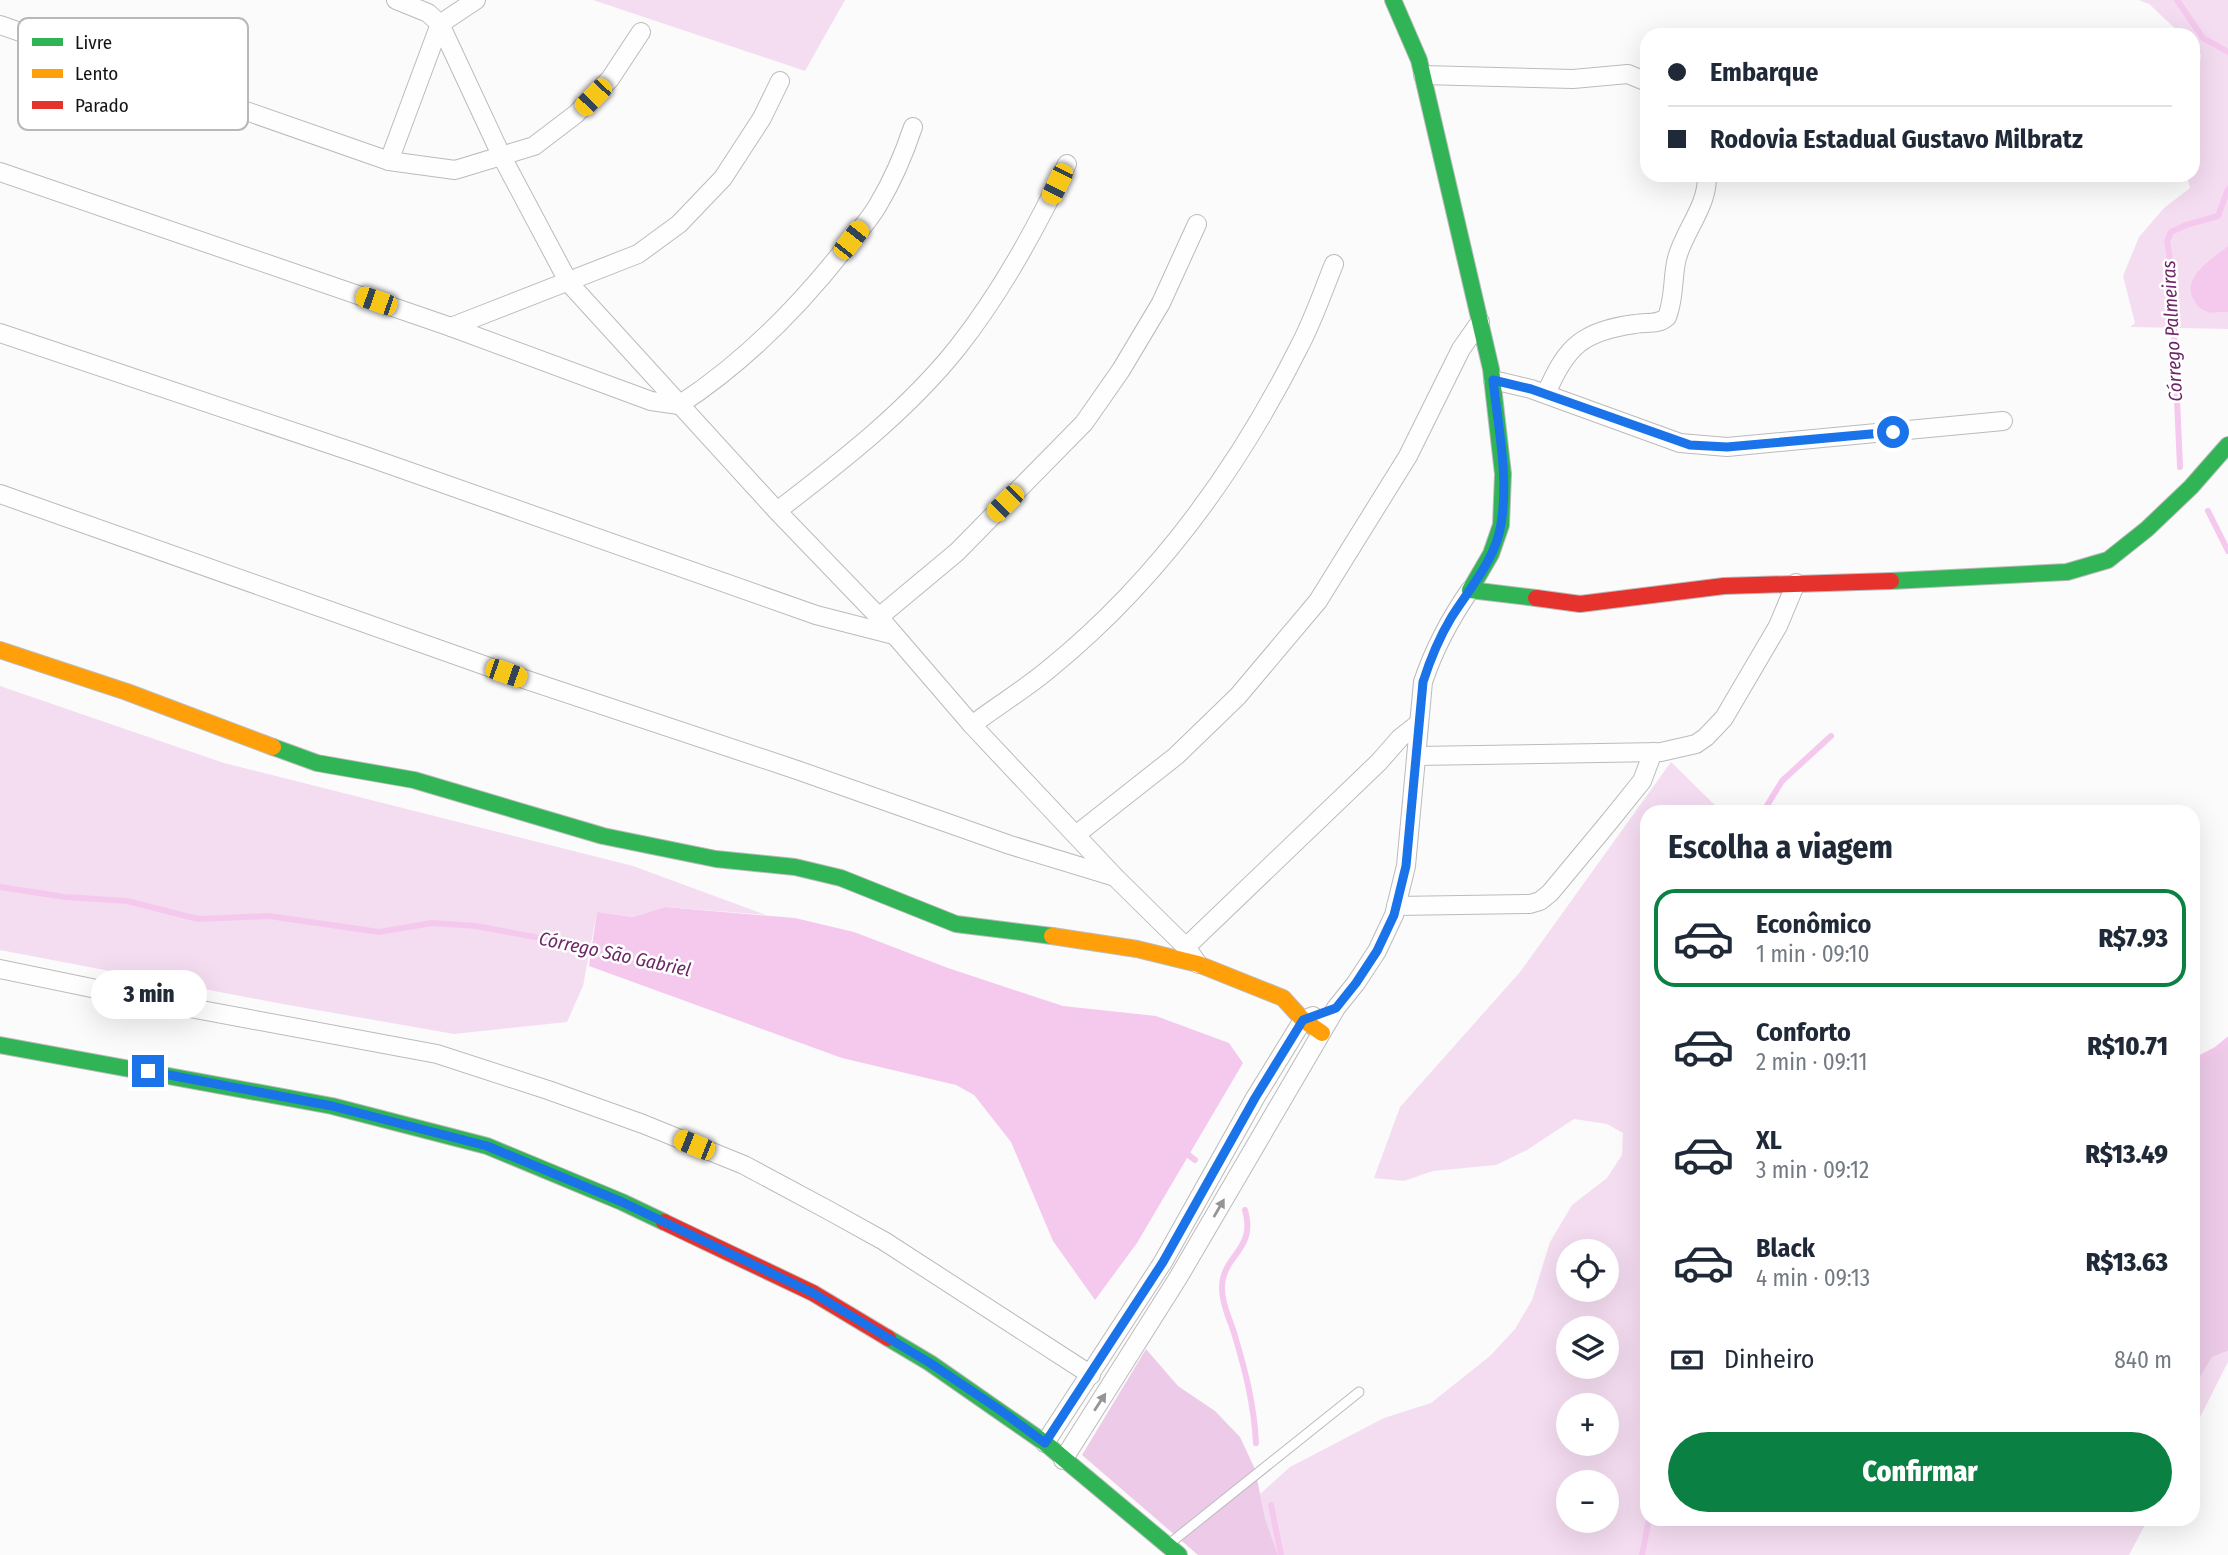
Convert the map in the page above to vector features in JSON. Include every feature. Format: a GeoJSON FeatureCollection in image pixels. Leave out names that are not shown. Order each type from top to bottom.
{"type":"FeatureCollection","features":[{"type":"Feature","properties":{"kind":"street"},"geometry":{"type":"LineString","coordinates":[[396,0],[428,13],[440,24],[502,157],[569,283],[777,511],[880,617],[972,725],[1115,877],[1186,947],[1198,964]]}},
{"type":"Feature","properties":{"kind":"street"},"geometry":{"type":"LineString","coordinates":[[389,161],[440,24],[476,0]]}},
{"type":"Feature","properties":{"kind":"street"},"geometry":{"type":"LineString","coordinates":[[1063,1460],[1178,1278],[1336,1008],[1377,951],[1396,906],[1406,866],[1423,682],[1450,620],[1491,554],[1501,525],[1503,474],[1493,380],[1423,75],[1393,0]]}},
{"type":"Feature","properties":{"kind":"street"},"geometry":{"type":"LineString","coordinates":[[0,25],[18,31]]}},
{"type":"Feature","properties":{"kind":"street"},"geometry":{"type":"LineString","coordinates":[[248,112],[389,161],[455,170],[534,146],[576,114],[610,79],[641,32]]}},
{"type":"Feature","properties":{"kind":"street"},"geometry":{"type":"LineString","coordinates":[[1423,75],[1573,79],[1628,74],[1640,79]]}},
{"type":"Feature","properties":{"kind":"street"},"geometry":{"type":"LineString","coordinates":[[451,327],[638,254],[679,224],[723,178],[762,118],[780,81]]}},
{"type":"Feature","properties":{"kind":"street"},"geometry":{"type":"LineString","coordinates":[[0,172],[451,327],[651,401],[679,405],[709,386],[756,345],[825,273],[877,207],[901,163],[913,127]]}},
{"type":"Feature","properties":{"kind":"street"},"geometry":{"type":"LineString","coordinates":[[777,511],[904,405],[957,348],[1004,283],[1067,164]]}},
{"type":"Feature","properties":{"kind":"street"},"geometry":{"type":"LineString","coordinates":[[1546,394],[1556,369],[1571,347],[1590,336],[1617,327],[1655,323],[1667,317],[1674,298],[1677,260],[1704,197],[1706,182]]}},
{"type":"Feature","properties":{"kind":"street"},"geometry":{"type":"LineString","coordinates":[[880,617],[957,552],[1084,423],[1121,370],[1161,303],[1197,224]]}},
{"type":"Feature","properties":{"kind":"street"},"geometry":{"type":"LineString","coordinates":[[972,725],[1049,669],[1107,617],[1166,553],[1219,485],[1261,416],[1300,345],[1334,264]]}},
{"type":"Feature","properties":{"kind":"street"},"geometry":{"type":"LineString","coordinates":[[1077,834],[1176,756],[1238,696],[1318,601],[1408,456],[1461,349],[1480,322]]}},
{"type":"Feature","properties":{"kind":"street"},"geometry":{"type":"LineString","coordinates":[[0,333],[368,457],[816,615],[894,635]]}},
{"type":"Feature","properties":{"kind":"street"},"geometry":{"type":"LineString","coordinates":[[1493,380],[1546,394],[1690,445],[1727,447],[2003,421]]}},
{"type":"Feature","properties":{"kind":"street"},"geometry":{"type":"LineString","coordinates":[[1470,590],[1580,604],[1724,586],[2067,572],[2108,560],[2147,529],[2192,487],[2228,445]]}},
{"type":"Feature","properties":{"kind":"street"},"geometry":{"type":"LineString","coordinates":[[0,494],[520,677],[1010,845],[1115,877]]}},
{"type":"Feature","properties":{"kind":"street"},"geometry":{"type":"LineString","coordinates":[[1417,756],[1653,752],[1696,744],[1724,718],[1778,626],[1796,583]]}},
{"type":"Feature","properties":{"kind":"street"},"geometry":{"type":"LineString","coordinates":[[0,650],[127,692],[317,763],[414,780],[603,836],[716,859],[795,867],[841,878],[956,924],[1137,949],[1198,964],[1283,998],[1303,1020],[1322,1033]]}},
{"type":"Feature","properties":{"kind":"street"},"geometry":{"type":"LineString","coordinates":[[1186,947],[1380,762],[1400,738],[1419,723]]}},
{"type":"Feature","properties":{"kind":"street"},"geometry":{"type":"LineString","coordinates":[[1396,906],[1530,904],[1540,901],[1560,883],[1642,781],[1653,752]]}},
{"type":"Feature","properties":{"kind":"street"},"geometry":{"type":"LineString","coordinates":[[0,969],[437,1054],[643,1124],[744,1165],[884,1241],[1091,1375]]}},
{"type":"Feature","properties":{"kind":"street"},"geometry":{"type":"LineString","coordinates":[[1045,1443],[1163,1262],[1255,1098],[1303,1020],[1336,1008]]}},
{"type":"Feature","properties":{"kind":"street"},"geometry":{"type":"LineString","coordinates":[[0,1045],[332,1106],[487,1146],[622,1202],[813,1293],[930,1363],[1045,1443],[1173,1550]]}},
{"type":"Feature","properties":{"kind":"lane"},"geometry":{"type":"LineString","coordinates":[[1173,1550],[1359,1392]]}},
{"type":"Feature","properties":{"kind":"shaded area"},"geometry":{"type":"Polygon","coordinates":[[[593,0],[845,0],[805,71],[593,0]]]}},
{"type":"Feature","properties":{"kind":"shaded area"},"geometry":{"type":"Polygon","coordinates":[[[2139,0],[2228,0],[2228,246],[2199,270],[2210,313],[2228,312],[2228,329],[2130,327],[2135,323],[2123,276],[2139,237],[2164,208],[2190,188],[2189,182],[2200,182],[2200,28],[2175,28],[2149,4],[2139,0]]]}},
{"type":"Feature","properties":{"kind":"shaded area"},"geometry":{"type":"Polygon","coordinates":[[[0,686],[224,763],[633,866],[766,915],[665,907],[633,917],[597,912],[583,986],[567,1022],[454,1034],[0,950],[0,686]]]}},
{"type":"Feature","properties":{"kind":"shaded area"},"geometry":{"type":"Polygon","coordinates":[[[1671,762],[1715,805],[1640,805],[1671,762]]]}},
{"type":"Feature","properties":{"kind":"shaded area"},"geometry":{"type":"Polygon","coordinates":[[[1640,805],[1640,1526],[2144,1526],[2129,1555],[1278,1555],[1260,1494],[1290,1467],[1384,1418],[1431,1403],[1490,1356],[1515,1329],[1532,1300],[1550,1242],[1572,1205],[1607,1178],[1622,1155],[1623,1133],[1607,1124],[1574,1119],[1527,1150],[1496,1165],[1433,1171],[1404,1181],[1374,1178],[1400,1107],[1520,972],[1640,805]]]}},
{"type":"Feature","properties":{"kind":"shaded area"},"geometry":{"type":"Polygon","coordinates":[[[2228,1038],[2228,1351],[2212,1357],[2200,1377],[2200,1061],[2228,1038]]]}},
{"type":"Feature","properties":{"kind":"shaded area"},"geometry":{"type":"Polygon","coordinates":[[[1146,1349],[1178,1386],[1215,1411],[1240,1437],[1255,1469],[1265,1518],[1278,1555],[1198,1555],[1082,1455],[1146,1349]]]}},
{"type":"Feature","properties":{"kind":"shaded area"},"geometry":{"type":"Polygon","coordinates":[[[2228,1351],[2228,1362],[2200,1417],[2200,1377],[2212,1357],[2228,1351]]]}},
{"type":"Feature","properties":{"kind":"water"},"geometry":{"type":"Polygon","coordinates":[[[2228,246],[2228,312],[2210,313],[2199,308],[2192,295],[2191,286],[2203,266],[2228,246]]]}},
{"type":"Feature","properties":{"kind":"water"},"geometry":{"type":"Polygon","coordinates":[[[665,907],[795,918],[854,932],[948,968],[1063,1006],[1156,1016],[1229,1043],[1243,1063],[1137,1243],[1095,1300],[1053,1241],[1011,1142],[974,1095],[956,1085],[842,1058],[589,966],[597,912],[633,917],[665,907]]]}},
{"type":"Feature","properties":{"kind":"waterway","name":"Córrego Palmeiras"},"geometry":{"type":"LineString","coordinates":[[2177,0],[2196,28]]}},
{"type":"Feature","properties":{"kind":"waterway","name":"Córrego Palmeiras"},"geometry":{"type":"LineString","coordinates":[[2200,34],[2228,52]]}},
{"type":"Feature","properties":{"kind":"waterway","name":"Córrego Palmeiras"},"geometry":{"type":"LineString","coordinates":[[2180,467],[2171,265],[2167,241],[2171,232],[2218,216],[2228,189]]}},
{"type":"Feature","properties":{"kind":"waterway","name":"Córrego Palmeiras"},"geometry":{"type":"LineString","coordinates":[[2208,511],[2228,551]]}},
{"type":"Feature","properties":{"kind":"waterway"},"geometry":{"type":"LineString","coordinates":[[1767,805],[1782,781],[1831,736]]}},
{"type":"Feature","properties":{"kind":"waterway","name":"Córrego São Gabriel"},"geometry":{"type":"LineString","coordinates":[[0,887],[65,897],[127,901],[198,919],[269,916],[379,932],[432,923],[476,926],[599,949]]}},
{"type":"Feature","properties":{"kind":"waterway","name":"Córrego Palmeiras"},"geometry":{"type":"LineString","coordinates":[[2200,1058],[2228,1040]]}},
{"type":"Feature","properties":{"kind":"waterway","name":"Córrego São Gabriel"},"geometry":{"type":"LineString","coordinates":[[1182,1150],[1195,1160]]}},
{"type":"Feature","properties":{"kind":"waterway","name":"Córrego São Gabriel"},"geometry":{"type":"LineString","coordinates":[[1245,1210],[1246,1235],[1227,1268],[1223,1278],[1222,1295],[1249,1389],[1256,1443]]}},
{"type":"Feature","properties":{"kind":"waterway","name":"Córrego São Gabriel"},"geometry":{"type":"LineString","coordinates":[[1271,1505],[1281,1555]]}},
{"type":"Feature","properties":{"kind":"waterway","name":"Córrego Palmeiras"},"geometry":{"type":"LineString","coordinates":[[1642,1555],[1648,1526]]}},
{"type":"Feature","properties":{"kind":"traffic: fast"},"geometry":{"type":"LineString","coordinates":[[1393,0],[1419,60],[1491,369],[1503,474],[1501,525],[1491,554],[1470,590],[1536,598]]}},
{"type":"Feature","properties":{"kind":"traffic: fast"},"geometry":{"type":"LineString","coordinates":[[1891,581],[2067,572],[2108,560],[2147,529],[2191,487],[2228,445]]}},
{"type":"Feature","properties":{"kind":"traffic: fast"},"geometry":{"type":"LineString","coordinates":[[273,747],[317,763],[414,780],[603,836],[716,859],[795,867],[841,878],[956,924],[1052,936]]}},
{"type":"Feature","properties":{"kind":"traffic: fast"},"geometry":{"type":"LineString","coordinates":[[0,1045],[332,1106],[487,1146],[664,1222]]}},
{"type":"Feature","properties":{"kind":"traffic: fast"},"geometry":{"type":"LineString","coordinates":[[888,1338],[930,1363],[1045,1443],[1179,1555]]}},
{"type":"Feature","properties":{"kind":"traffic: slow"},"geometry":{"type":"LineString","coordinates":[[0,650],[127,692],[273,747]]}},
{"type":"Feature","properties":{"kind":"traffic: slow"},"geometry":{"type":"LineString","coordinates":[[1052,936],[1137,949],[1198,964],[1283,998],[1303,1020],[1322,1033]]}},
{"type":"Feature","properties":{"kind":"traffic: jam"},"geometry":{"type":"LineString","coordinates":[[1536,598],[1580,604],[1724,586],[1891,581]]}},
{"type":"Feature","properties":{"kind":"traffic: jam"},"geometry":{"type":"LineString","coordinates":[[664,1222],[813,1293],[888,1338]]}},
{"type":"Feature","properties":{"kind":"route"},"geometry":{"type":"LineString","coordinates":[[148,1071],[332,1106],[487,1146],[622,1202],[813,1293],[930,1363],[1045,1443],[1163,1262],[1255,1098],[1303,1020],[1336,1008],[1377,951],[1394,915],[1406,866],[1423,682],[1450,620],[1491,554],[1501,525],[1503,474],[1493,380],[1531,389],[1690,445],[1727,447],[1893,432]]}}]}
